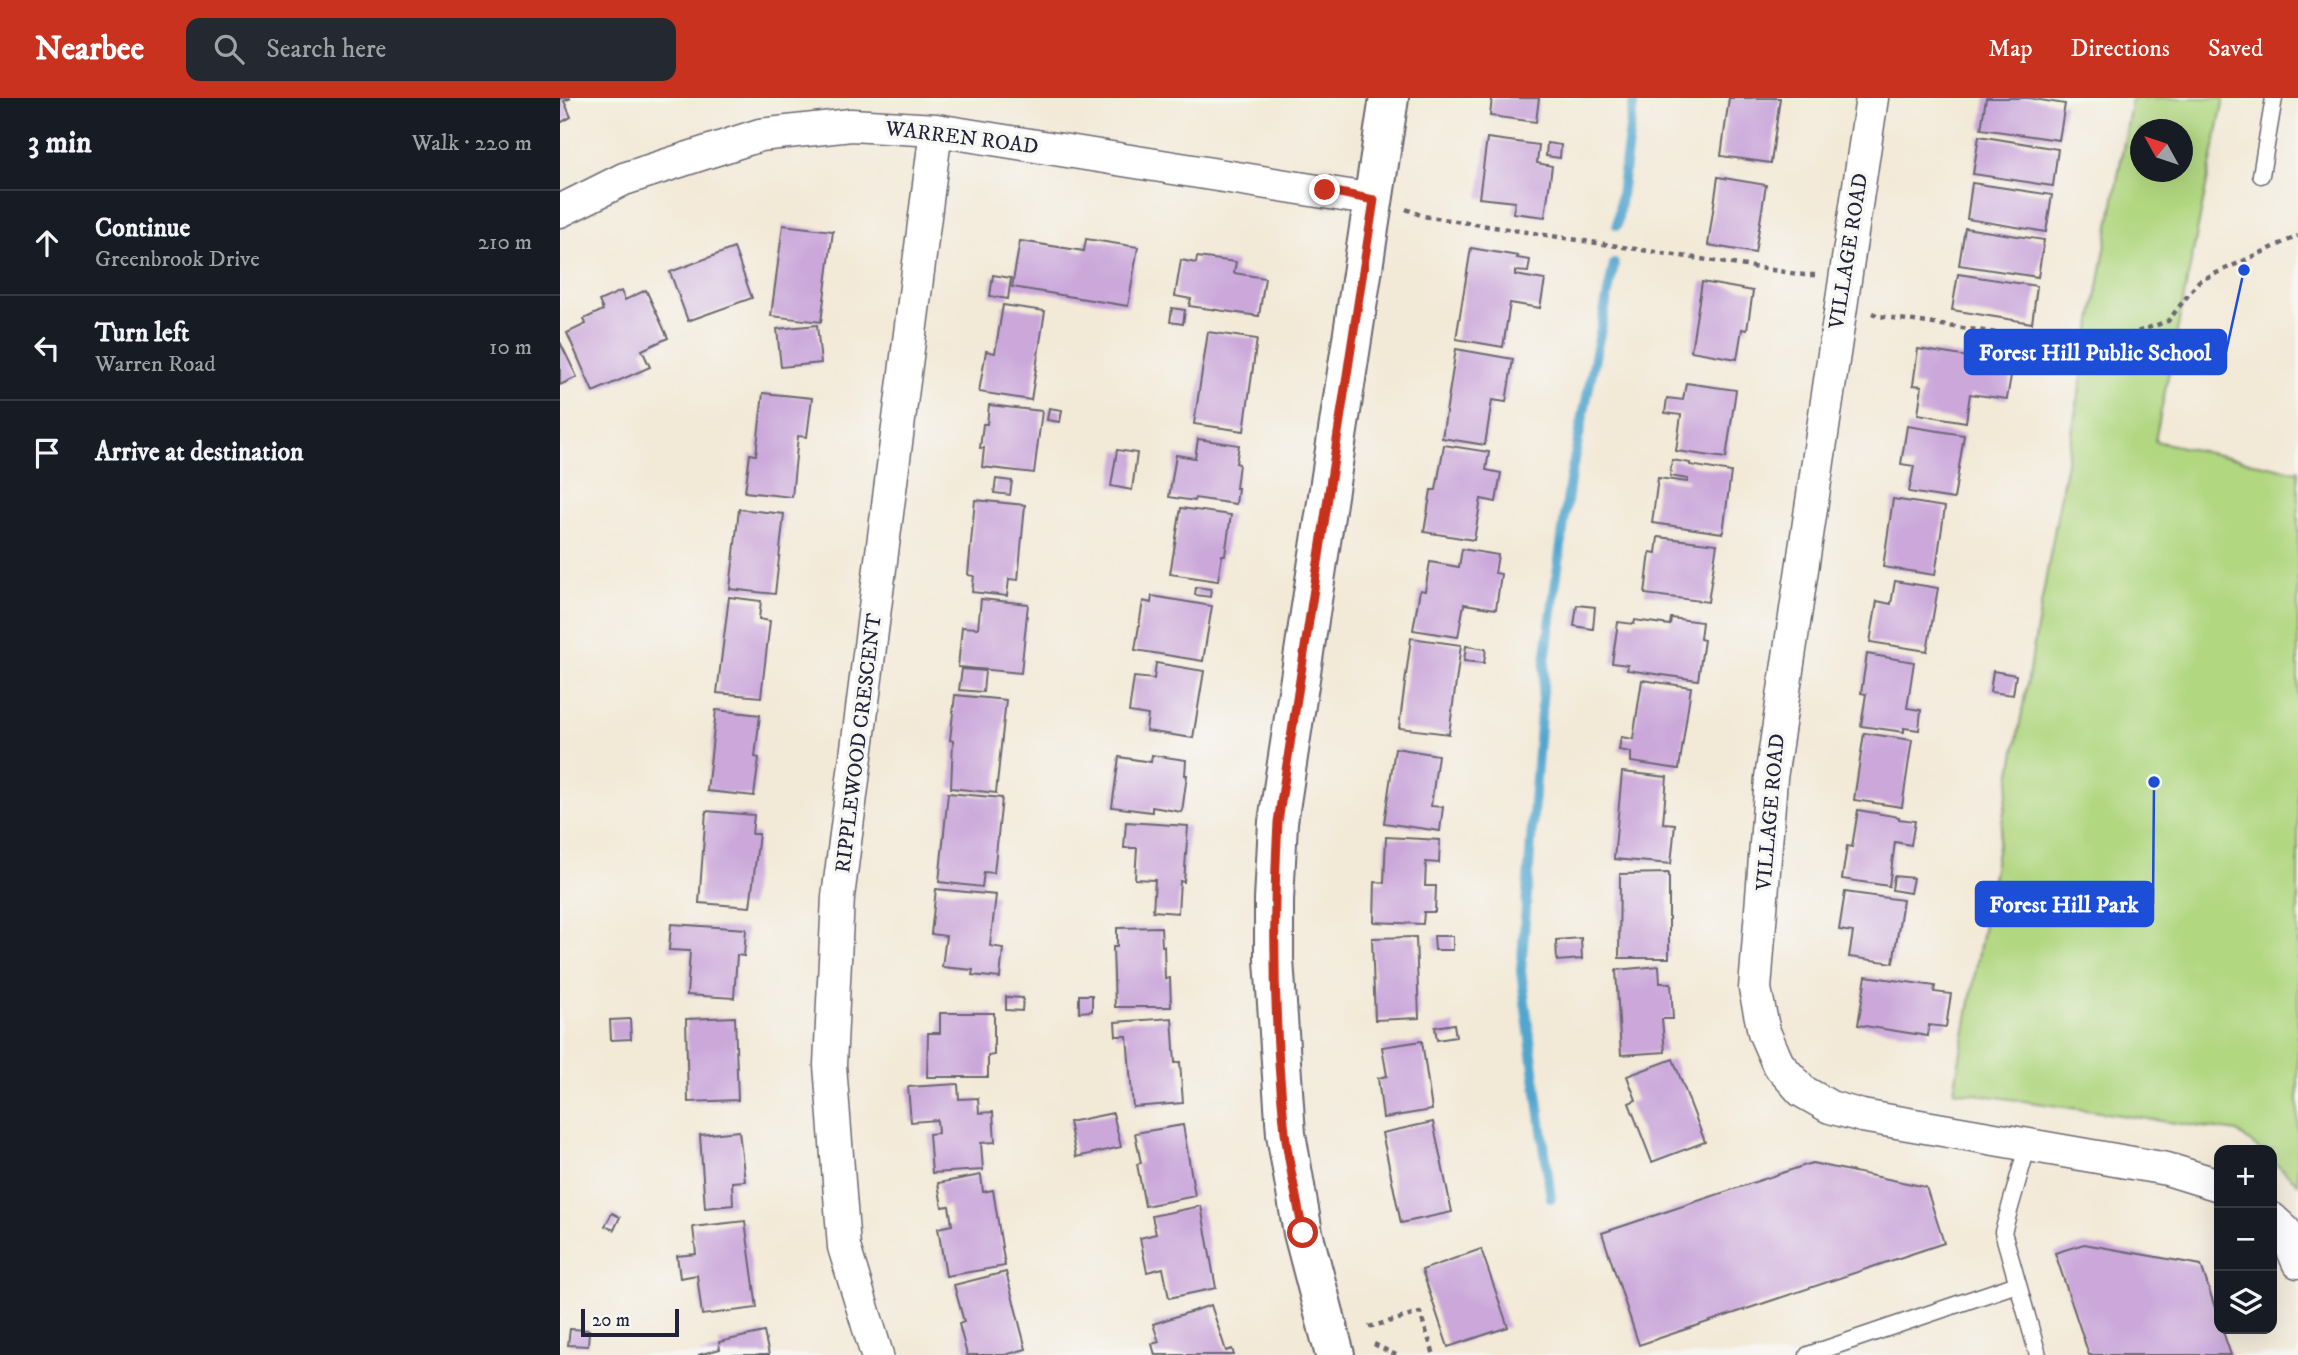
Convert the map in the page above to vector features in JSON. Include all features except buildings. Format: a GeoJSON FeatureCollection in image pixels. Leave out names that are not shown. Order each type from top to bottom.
{"type":"FeatureCollection","features":[{"type":"Feature","properties":{"kind":"street"},"geometry":{"type":"LineString","coordinates":[[1335,1355],[1303,1233],[1286,1133],[1273,960],[1274,900],[1278,822],[1390,98]]}},
{"type":"Feature","properties":{"kind":"street","name":"VILLAGE ROAD"},"geometry":{"type":"LineString","coordinates":[[1872,98],[1771,778],[1755,989],[1764,1031],[1778,1064],[1802,1091],[1830,1107],[1862,1116],[2167,1169],[2214,1183]]}},
{"type":"Feature","properties":{"kind":"street","name":"WARREN ROAD"},"geometry":{"type":"LineString","coordinates":[[560,211],[624,179],[760,135],[850,125],[936,130],[1374,200]]}},
{"type":"Feature","properties":{"kind":"street","name":"RIPPLEWOOD CRESCENT"},"geometry":{"type":"LineString","coordinates":[[877,1355],[844,1247],[830,1065],[838,897],[936,130]]}},
{"type":"Feature","properties":{"kind":"street"},"geometry":{"type":"LineString","coordinates":[[2277,1224],[2285,1231],[2298,1262]]}},
{"type":"Feature","properties":{"kind":"lane"},"geometry":{"type":"LineString","coordinates":[[2261,176],[2274,98]]}},
{"type":"Feature","properties":{"kind":"lane"},"geometry":{"type":"LineString","coordinates":[[2028,1144],[2003,1232],[2038,1355]]}},
{"type":"Feature","properties":{"kind":"lane"},"geometry":{"type":"LineString","coordinates":[[1808,1355],[2017,1284]]}},
{"type":"Feature","properties":{"kind":"path"},"geometry":{"type":"LineString","coordinates":[[1374,200],[1423,216],[1678,257],[1804,275],[1823,275]]}},
{"type":"Feature","properties":{"kind":"path"},"geometry":{"type":"LineString","coordinates":[[1863,309],[1879,316],[2053,341],[2093,344],[2117,339],[2168,321],[2199,281],[2298,236]]}},
{"type":"Feature","properties":{"kind":"path"},"geometry":{"type":"LineString","coordinates":[[1369,1327],[1420,1313],[1434,1355]]}},
{"type":"Feature","properties":{"kind":"path"},"geometry":{"type":"LineString","coordinates":[[1374,1344],[1396,1355]]}},
{"type":"Feature","properties":{"kind":"green space"},"geometry":{"type":"Polygon","coordinates":[[[2132,98],[2224,98],[2155,441],[2296,472],[2298,470],[2298,1183],[2277,1165],[2277,1145],[2254,1145],[2237,1132],[1954,1091],[2132,98]]]}},
{"type":"Feature","properties":{"kind":"waterway"},"geometry":{"type":"LineString","coordinates":[[1617,225],[1634,98]]}},
{"type":"Feature","properties":{"kind":"waterway"},"geometry":{"type":"LineString","coordinates":[[1551,1198],[1521,971],[1545,661],[1570,480],[1614,264]]}},
{"type":"Feature","properties":{"kind":"place","name":"Forest Hill Public School"},"geometry":{"type":"Point","coordinates":[2244,270]}},
{"type":"Feature","properties":{"kind":"place","name":"Forest Hill Park"},"geometry":{"type":"Point","coordinates":[2154,782]}},
{"type":"Feature","properties":{"kind":"route"},"geometry":{"type":"LineString","coordinates":[[1303,1233],[1286,1133],[1273,960],[1278,822],[1374,200],[1325,190]]}}]}
